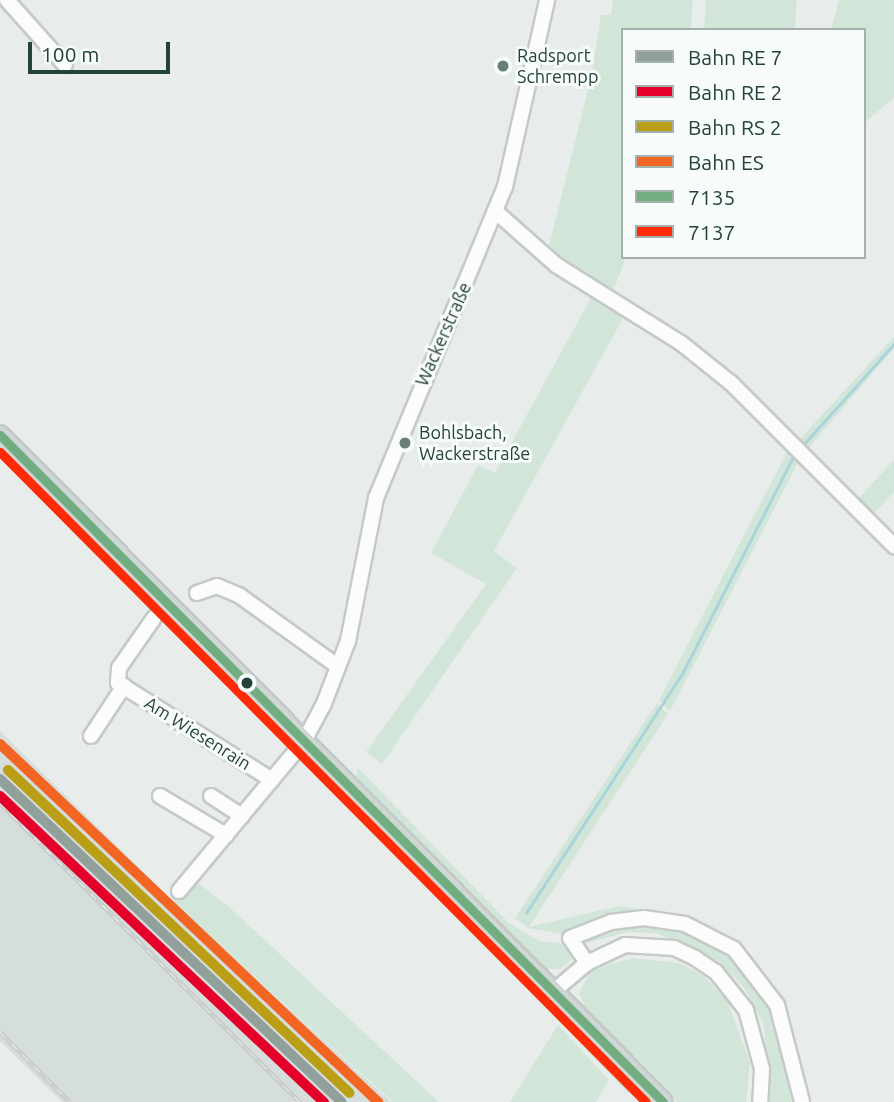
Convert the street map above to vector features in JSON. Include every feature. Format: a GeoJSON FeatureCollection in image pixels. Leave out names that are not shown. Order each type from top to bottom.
{"type":"FeatureCollection","features":[{"type":"Feature","properties":{"kind":"main road"},"geometry":{"type":"LineString","coordinates":[[0,435],[663,1102]]}},
{"type":"Feature","properties":{"kind":"street"},"geometry":{"type":"LineString","coordinates":[[7,0],[65,65]]}},
{"type":"Feature","properties":{"kind":"street","name":"Wackerstraße"},"geometry":{"type":"LineString","coordinates":[[179,891],[304,741],[348,641],[376,498],[495,211],[547,0]]}},
{"type":"Feature","properties":{"kind":"street"},"geometry":{"type":"LineString","coordinates":[[495,211],[556,265],[681,343],[741,392],[894,546]]}},
{"type":"Feature","properties":{"kind":"street"},"geometry":{"type":"LineString","coordinates":[[197,593],[217,586],[240,596],[337,666]]}},
{"type":"Feature","properties":{"kind":"street"},"geometry":{"type":"LineString","coordinates":[[91,736],[124,687],[119,668],[154,618]]}},
{"type":"Feature","properties":{"kind":"street","name":"Am Wiesenrain"},"geometry":{"type":"LineString","coordinates":[[124,687],[272,780]]}},
{"type":"Feature","properties":{"kind":"street"},"geometry":{"type":"LineString","coordinates":[[160,796],[226,835]]}},
{"type":"Feature","properties":{"kind":"street"},"geometry":{"type":"LineString","coordinates":[[211,796],[242,816]]}},
{"type":"Feature","properties":{"kind":"street"},"geometry":{"type":"LineString","coordinates":[[587,963],[570,938],[611,922],[643,918],[685,924],[734,949],[776,1005],[802,1102]]}},
{"type":"Feature","properties":{"kind":"street"},"geometry":{"type":"LineString","coordinates":[[554,991],[587,963],[625,944],[674,948],[716,972],[733,989],[756,1034],[760,1102]]}},
{"type":"Feature","properties":{"kind":"shaded area"},"geometry":{"type":"Polygon","coordinates":[[[0,731],[193,921],[391,1102],[62,1102],[0,1041],[0,731]]]}},
{"type":"Feature","properties":{"kind":"green space"},"geometry":{"type":"Polygon","coordinates":[[[613,0],[693,0],[691,28],[621,28],[621,259],[625,259],[611,297],[547,253],[592,73],[601,15],[611,15],[613,0]]]}},
{"type":"Feature","properties":{"kind":"green space"},"geometry":{"type":"Polygon","coordinates":[[[706,0],[797,0],[795,28],[704,28],[706,0]]]}},
{"type":"Feature","properties":{"kind":"green space"},"geometry":{"type":"Polygon","coordinates":[[[839,0],[894,0],[894,98],[866,121],[866,28],[832,28],[839,0]]]}},
{"type":"Feature","properties":{"kind":"green space"},"geometry":{"type":"Polygon","coordinates":[[[593,294],[626,313],[494,551],[517,568],[382,764],[366,752],[486,584],[431,553],[478,465],[495,473],[593,294]]]}},
{"type":"Feature","properties":{"kind":"green space"},"geometry":{"type":"Polygon","coordinates":[[[894,337],[894,348],[806,451],[797,442],[894,337]]]}},
{"type":"Feature","properties":{"kind":"green space"},"geometry":{"type":"Polygon","coordinates":[[[791,444],[802,455],[670,711],[659,700],[791,444]]]}},
{"type":"Feature","properties":{"kind":"green space"},"geometry":{"type":"Polygon","coordinates":[[[894,460],[894,492],[870,518],[855,502],[894,460]]]}},
{"type":"Feature","properties":{"kind":"green space"},"geometry":{"type":"Polygon","coordinates":[[[657,703],[668,714],[529,927],[619,906],[673,914],[568,935],[528,928],[515,918],[657,703]]]}},
{"type":"Feature","properties":{"kind":"green space"},"geometry":{"type":"Polygon","coordinates":[[[358,768],[509,923],[539,941],[567,944],[571,960],[560,969],[541,969],[410,837],[356,776],[358,768]]]}},
{"type":"Feature","properties":{"kind":"green space"},"geometry":{"type":"Polygon","coordinates":[[[357,805],[648,1102],[627,1092],[358,813],[357,805]]]}},
{"type":"Feature","properties":{"kind":"green space"},"geometry":{"type":"Polygon","coordinates":[[[193,879],[227,905],[439,1102],[393,1102],[193,921],[174,902],[193,879]]]}},
{"type":"Feature","properties":{"kind":"green space"},"geometry":{"type":"Polygon","coordinates":[[[667,924],[722,945],[772,1006],[786,1049],[791,1102],[769,1102],[764,1025],[745,989],[720,962],[656,933],[628,932],[578,945],[581,937],[621,926],[667,924]]]}},
{"type":"Feature","properties":{"kind":"green space"},"geometry":{"type":"Polygon","coordinates":[[[633,958],[679,963],[704,976],[728,1002],[750,1063],[746,1102],[677,1102],[586,1010],[579,993],[591,970],[633,958]]]}},
{"type":"Feature","properties":{"kind":"green space"},"geometry":{"type":"Polygon","coordinates":[[[558,1025],[609,1080],[596,1102],[510,1102],[558,1025]]]}},
{"type":"Feature","properties":{"kind":"waterway"},"geometry":{"type":"LineString","coordinates":[[803,445],[894,344]]}},
{"type":"Feature","properties":{"kind":"waterway"},"geometry":{"type":"LineString","coordinates":[[526,913],[683,672],[794,455]]}},
{"type":"Feature","properties":{"kind":"railway"},"geometry":{"type":"LineString","coordinates":[[0,803],[300,1102]]}},
{"type":"Feature","properties":{"kind":"railway"},"geometry":{"type":"LineString","coordinates":[[0,1032],[70,1102]]}},
{"type":"Feature","properties":{"kind":"transit line","name":"7135"},"geometry":{"type":"LineString","coordinates":[[0,435],[663,1102]]}},
{"type":"Feature","properties":{"kind":"transit line","name":"7137"},"geometry":{"type":"LineString","coordinates":[[0,452],[646,1102]]}},
{"type":"Feature","properties":{"kind":"transit line"},"geometry":{"type":"LineString","coordinates":[[8,770],[350,1093]]}},
{"type":"Feature","properties":{"kind":"transit line"},"geometry":{"type":"LineString","coordinates":[[0,779],[342,1102]]}},
{"type":"Feature","properties":{"kind":"transit line"},"geometry":{"type":"LineString","coordinates":[[0,796],[324,1102]]}},
{"type":"Feature","properties":{"kind":"rail line","name":"ES"},"geometry":{"type":"LineString","coordinates":[[0,744],[378,1102]]}},
{"type":"Feature","properties":{"kind":"place","name":"Radsport Schrempp"},"geometry":{"type":"Point","coordinates":[503,66]}},
{"type":"Feature","properties":{"kind":"place","name":"Bohlsbach, Wackerstraße"},"geometry":{"type":"Point","coordinates":[405,443]}}]}
